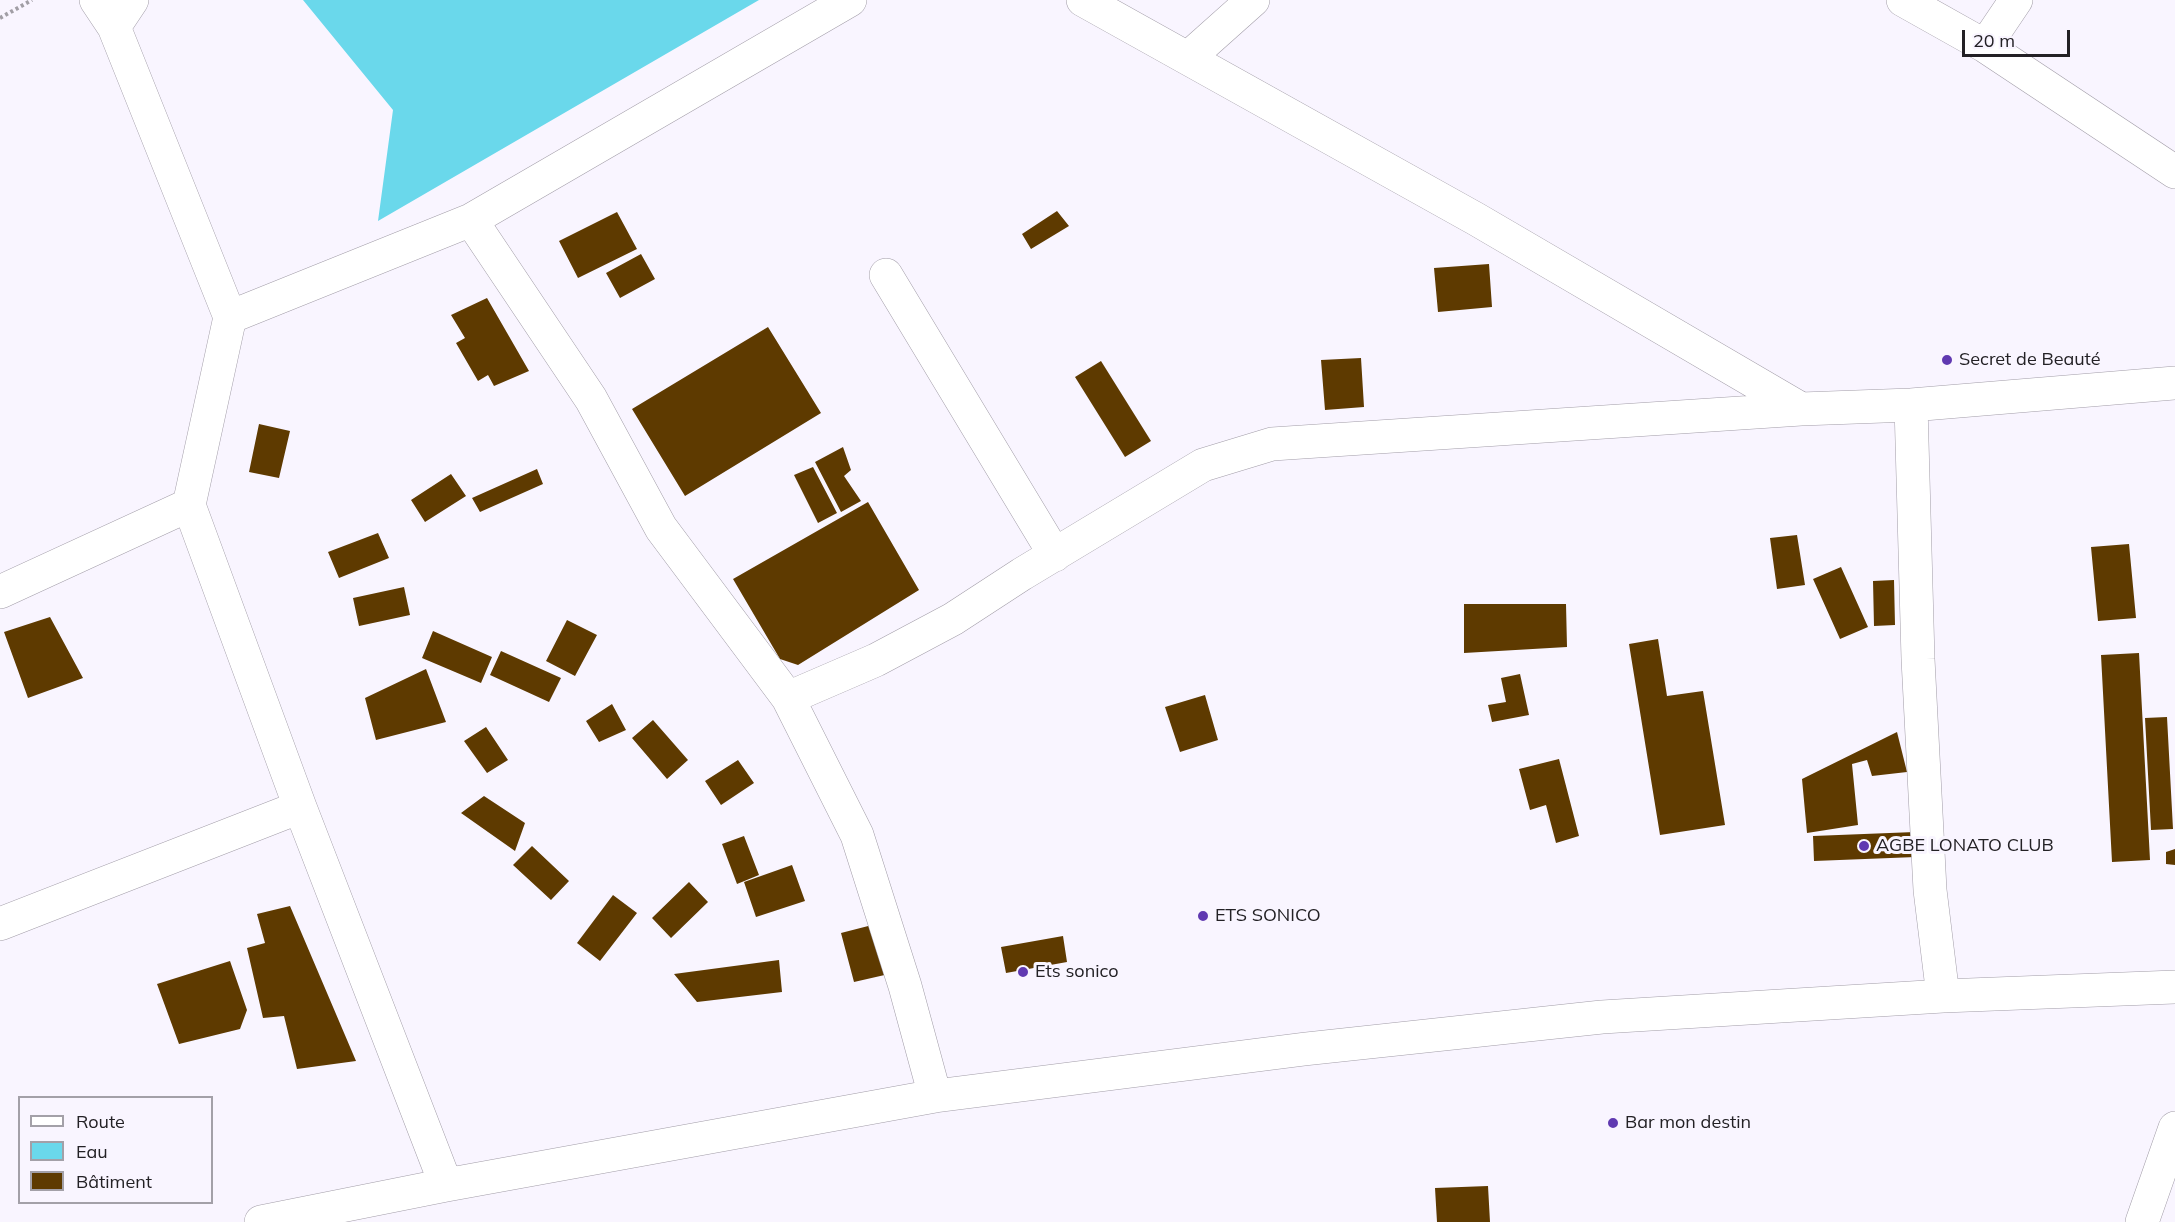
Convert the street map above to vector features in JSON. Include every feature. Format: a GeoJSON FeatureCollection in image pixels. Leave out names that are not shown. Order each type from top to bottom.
{"type":"FeatureCollection","features":[{"type":"Feature","properties":{"kind":"street"},"geometry":{"type":"LineString","coordinates":[[96,0],[114,27],[230,317],[189,506],[300,807],[446,1185]]}},
{"type":"Feature","properties":{"kind":"street"},"geometry":{"type":"LineString","coordinates":[[114,27],[132,0]]}},
{"type":"Feature","properties":{"kind":"street"},"geometry":{"type":"LineString","coordinates":[[230,317],[471,220],[850,0]]}},
{"type":"Feature","properties":{"kind":"street"},"geometry":{"type":"LineString","coordinates":[[1083,0],[1476,219],[1801,409]]}},
{"type":"Feature","properties":{"kind":"street"},"geometry":{"type":"LineString","coordinates":[[1188,58],[1253,0]]}},
{"type":"Feature","properties":{"kind":"street"},"geometry":{"type":"LineString","coordinates":[[1903,0],[1984,46],[2175,172]]}},
{"type":"Feature","properties":{"kind":"street"},"geometry":{"type":"LineString","coordinates":[[1984,46],[2016,0]]}},
{"type":"Feature","properties":{"kind":"street"},"geometry":{"type":"LineString","coordinates":[[471,220],[591,399],[661,528],[788,698],[856,835],[905,986],[935,1096]]}},
{"type":"Feature","properties":{"kind":"street"},"geometry":{"type":"LineString","coordinates":[[886,275],[1055,555]]}},
{"type":"Feature","properties":{"kind":"street"},"geometry":{"type":"LineString","coordinates":[[788,698],[876,660],[953,619],[1203,465],[1272,444],[1801,409],[1911,405],[2175,383]]}},
{"type":"Feature","properties":{"kind":"street"},"geometry":{"type":"LineString","coordinates":[[1911,405],[1918,659],[1930,890],[1943,996]]}},
{"type":"Feature","properties":{"kind":"street"},"geometry":{"type":"LineString","coordinates":[[0,592],[189,506]]}},
{"type":"Feature","properties":{"kind":"street"},"geometry":{"type":"LineString","coordinates":[[0,924],[300,807]]}},
{"type":"Feature","properties":{"kind":"street"},"geometry":{"type":"LineString","coordinates":[[261,1222],[446,1185],[935,1096],[1294,1051],[1535,1024],[1943,996],[2175,987]]}},
{"type":"Feature","properties":{"kind":"street"},"geometry":{"type":"LineString","coordinates":[[2142,1222],[2175,1128]]}},
{"type":"Feature","properties":{"kind":"path"},"geometry":{"type":"LineString","coordinates":[[0,18],[32,0]]}},
{"type":"Feature","properties":{"kind":"water"},"geometry":{"type":"Polygon","coordinates":[[[303,0],[759,0],[378,221],[393,110],[303,0]]]}},
{"type":"Feature","properties":{"kind":"building"},"geometry":{"type":"Polygon","coordinates":[[[1057,211],[1069,226],[1031,249],[1022,234],[1057,211]]]}},
{"type":"Feature","properties":{"kind":"building"},"geometry":{"type":"Polygon","coordinates":[[[617,212],[637,249],[578,278],[559,241],[617,212]]]}},
{"type":"Feature","properties":{"kind":"building"},"geometry":{"type":"Polygon","coordinates":[[[641,254],[655,279],[620,298],[606,273],[641,254]]]}},
{"type":"Feature","properties":{"kind":"building"},"geometry":{"type":"Polygon","coordinates":[[[1489,264],[1492,307],[1438,312],[1434,268],[1489,264]]]}},
{"type":"Feature","properties":{"kind":"building"},"geometry":{"type":"Polygon","coordinates":[[[487,298],[529,371],[494,386],[488,375],[478,381],[456,343],[465,338],[451,315],[487,298]]]}},
{"type":"Feature","properties":{"kind":"building"},"geometry":{"type":"Polygon","coordinates":[[[768,327],[821,413],[685,496],[632,409],[768,327]]]}},
{"type":"Feature","properties":{"kind":"building"},"geometry":{"type":"Polygon","coordinates":[[[1361,358],[1364,407],[1325,410],[1321,360],[1361,358]]]}},
{"type":"Feature","properties":{"kind":"building"},"geometry":{"type":"Polygon","coordinates":[[[1101,361],[1151,441],[1125,457],[1075,377],[1101,361]]]}},
{"type":"Feature","properties":{"kind":"building"},"geometry":{"type":"Polygon","coordinates":[[[259,424],[290,431],[279,478],[249,472],[259,424]]]}},
{"type":"Feature","properties":{"kind":"building"},"geometry":{"type":"Polygon","coordinates":[[[843,447],[851,470],[844,476],[861,501],[841,512],[815,462],[843,447]]]}},
{"type":"Feature","properties":{"kind":"building"},"geometry":{"type":"Polygon","coordinates":[[[813,467],[837,513],[818,523],[794,475],[813,467]]]}},
{"type":"Feature","properties":{"kind":"building"},"geometry":{"type":"Polygon","coordinates":[[[537,469],[543,484],[480,512],[472,498],[537,469]]]}},
{"type":"Feature","properties":{"kind":"building"},"geometry":{"type":"Polygon","coordinates":[[[451,474],[466,496],[425,522],[411,500],[451,474]]]}},
{"type":"Feature","properties":{"kind":"building"},"geometry":{"type":"Polygon","coordinates":[[[868,502],[919,590],[798,665],[780,659],[733,579],[868,502]]]}},
{"type":"Feature","properties":{"kind":"building"},"geometry":{"type":"Polygon","coordinates":[[[378,533],[389,558],[339,578],[328,552],[378,533]]]}},
{"type":"Feature","properties":{"kind":"building"},"geometry":{"type":"Polygon","coordinates":[[[1797,535],[1805,585],[1777,589],[1770,538],[1797,535]]]}},
{"type":"Feature","properties":{"kind":"building"},"geometry":{"type":"Polygon","coordinates":[[[2129,544],[2136,618],[2098,621],[2091,547],[2129,544]]]}},
{"type":"Feature","properties":{"kind":"building"},"geometry":{"type":"Polygon","coordinates":[[[1841,567],[1868,627],[1840,639],[1813,579],[1841,567]]]}},
{"type":"Feature","properties":{"kind":"building"},"geometry":{"type":"Polygon","coordinates":[[[1894,580],[1895,625],[1874,626],[1873,581],[1894,580]]]}},
{"type":"Feature","properties":{"kind":"building"},"geometry":{"type":"Polygon","coordinates":[[[404,587],[410,615],[359,626],[353,598],[404,587]]]}},
{"type":"Feature","properties":{"kind":"building"},"geometry":{"type":"Polygon","coordinates":[[[1464,604],[1566,604],[1567,647],[1464,653],[1464,604]]]}},
{"type":"Feature","properties":{"kind":"building"},"geometry":{"type":"Polygon","coordinates":[[[50,617],[83,678],[28,698],[4,632],[50,617]]]}},
{"type":"Feature","properties":{"kind":"building"},"geometry":{"type":"Polygon","coordinates":[[[567,620],[597,635],[575,676],[546,661],[567,620]]]}},
{"type":"Feature","properties":{"kind":"building"},"geometry":{"type":"Polygon","coordinates":[[[433,631],[492,657],[481,683],[422,658],[433,631]]]}},
{"type":"Feature","properties":{"kind":"building"},"geometry":{"type":"Polygon","coordinates":[[[1658,639],[1667,696],[1703,691],[1725,825],[1660,835],[1629,644],[1658,639]]]}},
{"type":"Feature","properties":{"kind":"building"},"geometry":{"type":"Polygon","coordinates":[[[501,651],[561,678],[549,702],[490,675],[501,651]]]}},
{"type":"Feature","properties":{"kind":"building"},"geometry":{"type":"Polygon","coordinates":[[[2139,653],[2150,860],[2112,862],[2101,655],[2139,653]]]}},
{"type":"Feature","properties":{"kind":"building"},"geometry":{"type":"Polygon","coordinates":[[[426,669],[446,722],[376,740],[365,698],[426,669]]]}},
{"type":"Feature","properties":{"kind":"building"},"geometry":{"type":"Polygon","coordinates":[[[1520,674],[1529,715],[1492,722],[1488,705],[1506,702],[1501,678],[1520,674]]]}},
{"type":"Feature","properties":{"kind":"building"},"geometry":{"type":"Polygon","coordinates":[[[1205,695],[1218,740],[1180,752],[1165,707],[1205,695]]]}},
{"type":"Feature","properties":{"kind":"building"},"geometry":{"type":"Polygon","coordinates":[[[612,704],[626,730],[599,742],[586,721],[612,704]]]}},
{"type":"Feature","properties":{"kind":"building"},"geometry":{"type":"Polygon","coordinates":[[[2167,717],[2173,829],[2151,830],[2145,718],[2167,717]]]}},
{"type":"Feature","properties":{"kind":"building"},"geometry":{"type":"Polygon","coordinates":[[[653,720],[688,760],[667,779],[632,738],[653,720]]]}},
{"type":"Feature","properties":{"kind":"building"},"geometry":{"type":"Polygon","coordinates":[[[486,727],[508,760],[487,773],[464,741],[486,727]]]}},
{"type":"Feature","properties":{"kind":"building"},"geometry":{"type":"Polygon","coordinates":[[[1897,732],[1907,772],[1872,776],[1867,760],[1852,764],[1858,825],[1807,833],[1802,779],[1897,732]]]}},
{"type":"Feature","properties":{"kind":"building"},"geometry":{"type":"Polygon","coordinates":[[[1559,759],[1579,836],[1556,843],[1546,805],[1530,810],[1519,769],[1559,759]]]}},
{"type":"Feature","properties":{"kind":"building"},"geometry":{"type":"Polygon","coordinates":[[[738,760],[754,783],[721,805],[705,781],[738,760]]]}},
{"type":"Feature","properties":{"kind":"building"},"geometry":{"type":"Polygon","coordinates":[[[484,796],[525,823],[515,851],[461,813],[484,796]]]}},
{"type":"Feature","properties":{"kind":"building"},"geometry":{"type":"Polygon","coordinates":[[[1915,832],[1916,857],[1814,861],[1813,836],[1915,832]]]}},
{"type":"Feature","properties":{"kind":"building"},"geometry":{"type":"Polygon","coordinates":[[[744,836],[759,875],[737,884],[722,844],[744,836]]]}},
{"type":"Feature","properties":{"kind":"building"},"geometry":{"type":"Polygon","coordinates":[[[532,846],[569,881],[551,900],[513,865],[532,846]]]}},
{"type":"Feature","properties":{"kind":"building"},"geometry":{"type":"Polygon","coordinates":[[[2175,849],[2175,865],[2166,864],[2166,852],[2175,849]]]}},
{"type":"Feature","properties":{"kind":"building"},"geometry":{"type":"Polygon","coordinates":[[[792,865],[805,901],[756,917],[744,882],[792,865]]]}},
{"type":"Feature","properties":{"kind":"building"},"geometry":{"type":"Polygon","coordinates":[[[689,882],[708,902],[671,938],[652,918],[689,882]]]}},
{"type":"Feature","properties":{"kind":"building"},"geometry":{"type":"Polygon","coordinates":[[[613,895],[637,913],[600,961],[577,943],[613,895]]]}},
{"type":"Feature","properties":{"kind":"building"},"geometry":{"type":"Polygon","coordinates":[[[290,906],[356,1061],[297,1069],[284,1016],[263,1018],[247,948],[265,943],[257,914],[290,906]]]}},
{"type":"Feature","properties":{"kind":"building"},"geometry":{"type":"Polygon","coordinates":[[[876,924],[889,974],[854,982],[841,933],[876,924]]]}},
{"type":"Feature","properties":{"kind":"building"},"geometry":{"type":"Polygon","coordinates":[[[1063,936],[1067,962],[1006,973],[1001,947],[1063,936]]]}},
{"type":"Feature","properties":{"kind":"building"},"geometry":{"type":"Polygon","coordinates":[[[779,960],[782,992],[697,1002],[674,974],[779,960]]]}},
{"type":"Feature","properties":{"kind":"building"},"geometry":{"type":"Polygon","coordinates":[[[230,961],[247,1010],[240,1029],[179,1044],[157,984],[230,961]]]}},
{"type":"Feature","properties":{"kind":"building"},"geometry":{"type":"Polygon","coordinates":[[[1488,1186],[1490,1222],[1437,1222],[1435,1188],[1488,1186]]]}},
{"type":"Feature","properties":{"kind":"place","name":"Secret de Beauté"},"geometry":{"type":"Point","coordinates":[1947,360]}},
{"type":"Feature","properties":{"kind":"place","name":"AGBE LONATO CLUB"},"geometry":{"type":"Point","coordinates":[1864,846]}},
{"type":"Feature","properties":{"kind":"place","name":"ETS SONICO"},"geometry":{"type":"Point","coordinates":[1203,916]}},
{"type":"Feature","properties":{"kind":"place","name":"Ets sonico"},"geometry":{"type":"Point","coordinates":[1023,972]}},
{"type":"Feature","properties":{"kind":"place","name":"Bar mon destin"},"geometry":{"type":"Point","coordinates":[1613,1123]}}]}
